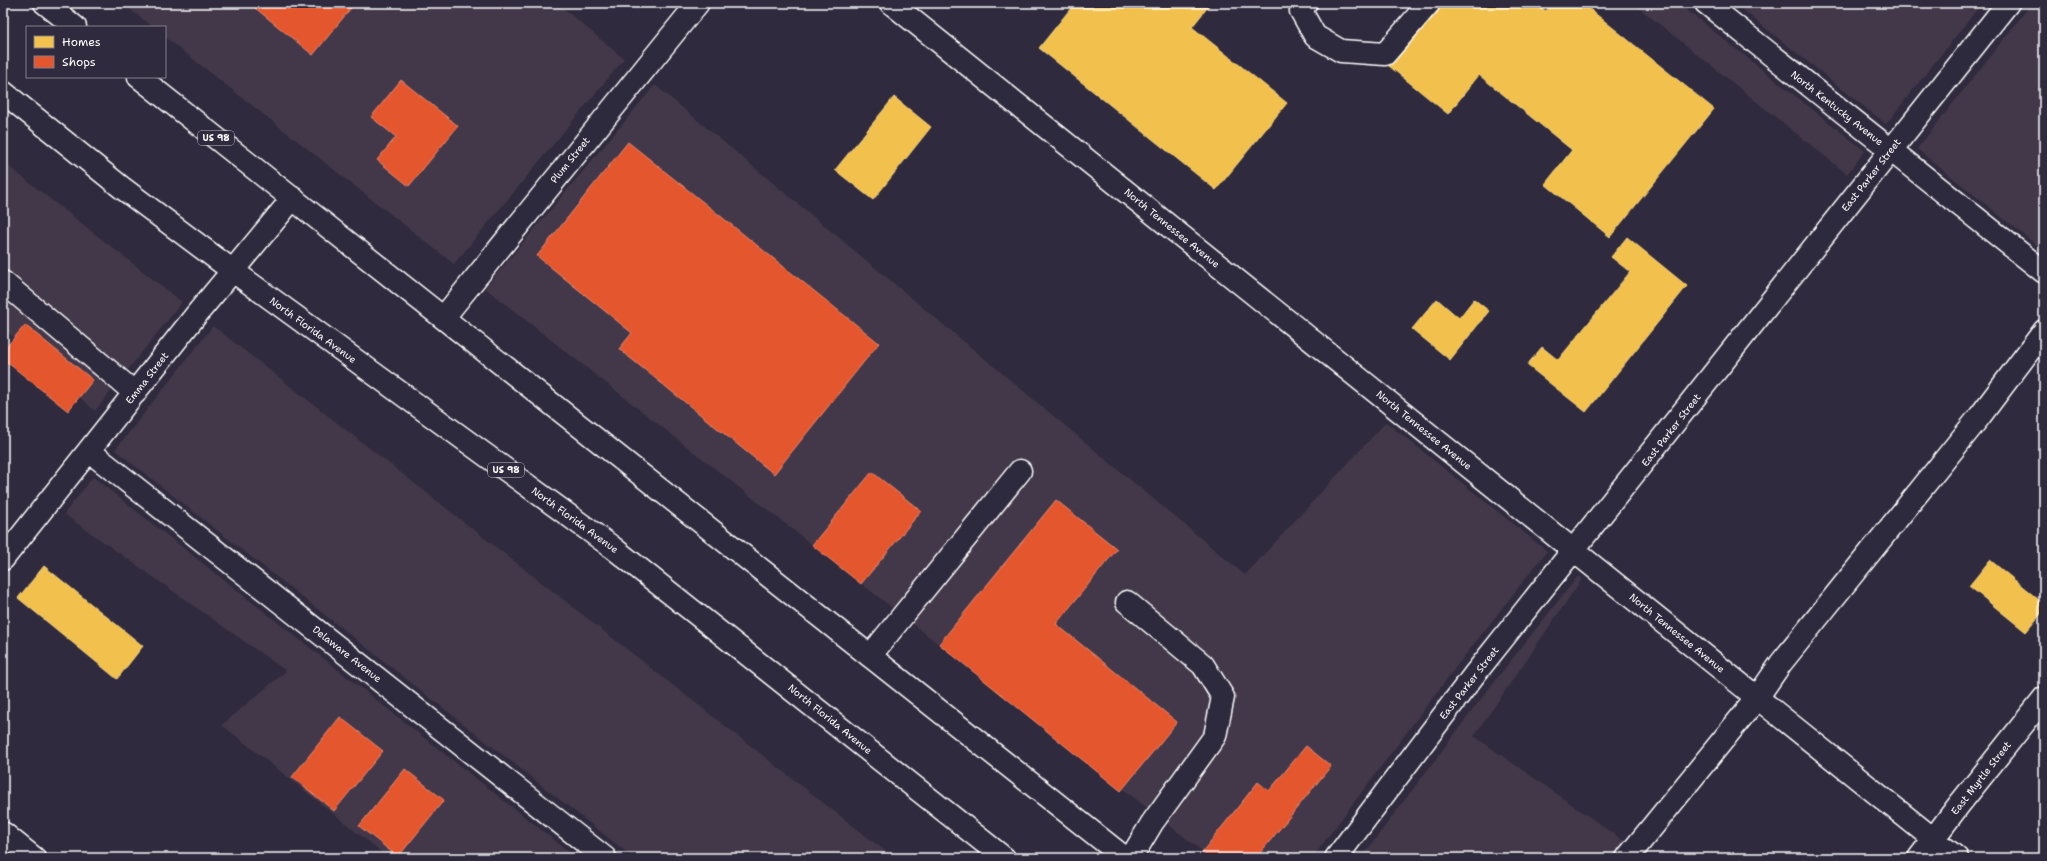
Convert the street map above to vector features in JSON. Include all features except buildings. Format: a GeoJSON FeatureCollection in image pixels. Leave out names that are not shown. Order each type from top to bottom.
{"type":"FeatureCollection","features":[{"type":"Feature","properties":{"kind":"street"},"geometry":{"type":"LineString","coordinates":[[45,3],[75,26]]}},
{"type":"Feature","properties":{"kind":"street","name":"Plum Street"},"geometry":{"type":"LineString","coordinates":[[444,318],[698,3]]}},
{"type":"Feature","properties":{"kind":"street","name":"North Tennessee Avenue"},"geometry":{"type":"LineString","coordinates":[[891,3],[1957,858]]}},
{"type":"Feature","properties":{"kind":"street"},"geometry":{"type":"LineString","coordinates":[[1306,3],[1301,12],[1315,36],[1341,51],[1385,54],[1429,3]]}},
{"type":"Feature","properties":{"kind":"street","name":"North Kentucky Avenue"},"geometry":{"type":"LineString","coordinates":[[1706,3],[2044,272]]}},
{"type":"Feature","properties":{"kind":"street","name":"East Parker Street"},"geometry":{"type":"LineString","coordinates":[[1336,858],[1474,675],[1573,550],[1624,489],[2008,3]]}},
{"type":"Feature","properties":{"kind":"street","name":"US 98"},"geometry":{"type":"LineString","coordinates":[[140,78],[1125,858]]}},
{"type":"Feature","properties":{"kind":"street","name":"North Florida Avenue"},"geometry":{"type":"LineString","coordinates":[[3,92],[121,187],[232,271],[612,547],[1004,858]]}},
{"type":"Feature","properties":{"kind":"street","name":"Emma Street"},"geometry":{"type":"LineString","coordinates":[[3,559],[135,392],[292,198]]}},
{"type":"Feature","properties":{"kind":"street"},"geometry":{"type":"LineString","coordinates":[[3,282],[135,392]]}},
{"type":"Feature","properties":{"kind":"street"},"geometry":{"type":"LineString","coordinates":[[1627,858],[1757,698],[1781,663],[1980,416],[2044,331]]}},
{"type":"Feature","properties":{"kind":"street","name":"Delaware Avenue"},"geometry":{"type":"LineString","coordinates":[[89,451],[605,858]]}},
{"type":"Feature","properties":{"kind":"street"},"geometry":{"type":"LineString","coordinates":[[870,656],[1020,471]]}},
{"type":"Feature","properties":{"kind":"street"},"geometry":{"type":"LineString","coordinates":[[1127,602],[1203,665],[1223,698],[1215,736],[1152,823],[1131,858]]}},
{"type":"Feature","properties":{"kind":"street","name":"East Myrtle Street"},"geometry":{"type":"LineString","coordinates":[[1919,858],[1934,840],[1958,806],[2044,698]]}},
{"type":"Feature","properties":{"kind":"street"},"geometry":{"type":"LineString","coordinates":[[3,834],[34,858]]}},
{"type":"Feature","properties":{"kind":"shaded area"},"geometry":{"type":"Polygon","coordinates":[[[122,3],[557,3],[624,59],[454,264],[166,38],[166,26],[152,26],[122,3]]]}},
{"type":"Feature","properties":{"kind":"shaded area"},"geometry":{"type":"Polygon","coordinates":[[[1633,3],[1678,3],[1865,151],[1847,174],[1633,3]]]}},
{"type":"Feature","properties":{"kind":"shaded area"},"geometry":{"type":"Polygon","coordinates":[[[1734,3],[1982,3],[1886,124],[1734,3]]]}},
{"type":"Feature","properties":{"kind":"shaded area"},"geometry":{"type":"Polygon","coordinates":[[[2032,3],[2044,3],[2044,251],[1917,149],[2032,3]]]}},
{"type":"Feature","properties":{"kind":"shaded area"},"geometry":{"type":"Polygon","coordinates":[[[655,85],[1245,575],[1386,422],[1547,551],[1459,663],[1312,858],[1211,858],[485,288],[655,85]]]}},
{"type":"Feature","properties":{"kind":"shaded area"},"geometry":{"type":"Polygon","coordinates":[[[3,162],[182,302],[95,411],[3,328],[3,162]]]}},
{"type":"Feature","properties":{"kind":"shaded area"},"geometry":{"type":"Polygon","coordinates":[[[213,326],[894,858],[634,858],[115,450],[213,326]]]}},
{"type":"Feature","properties":{"kind":"shaded area"},"geometry":{"type":"Polygon","coordinates":[[[93,477],[577,858],[389,858],[222,725],[286,671],[64,514],[93,477]]]}},
{"type":"Feature","properties":{"kind":"shaded area"},"geometry":{"type":"Polygon","coordinates":[[[1578,576],[1582,579],[1474,736],[1648,858],[1361,858],[1490,687],[1578,576]]]}}]}
